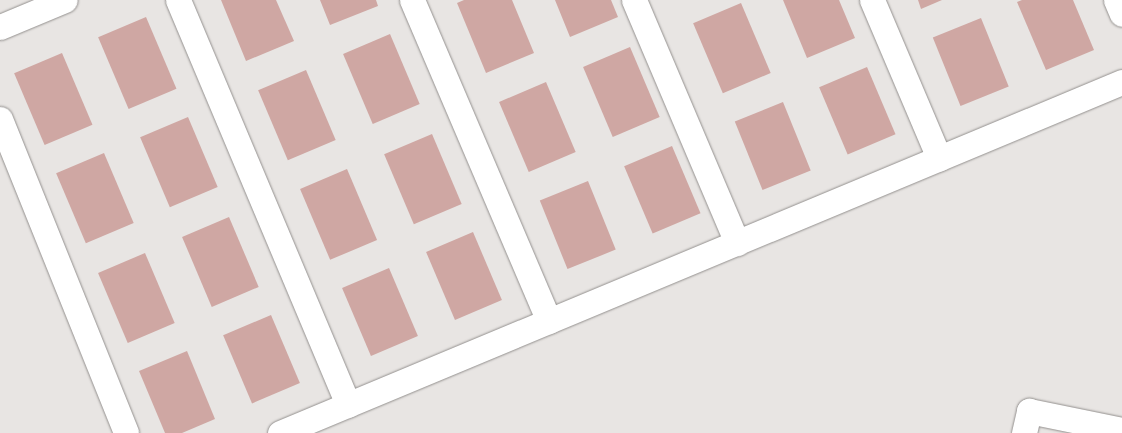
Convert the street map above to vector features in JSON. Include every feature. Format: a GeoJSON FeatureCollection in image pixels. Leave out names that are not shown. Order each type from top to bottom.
{"type":"FeatureCollection","features":[{"type":"Feature","properties":{"kind":"street"},"geometry":{"type":"LineString","coordinates":[[0,27],[65,0]]}},
{"type":"Feature","properties":{"kind":"street"},"geometry":{"type":"LineString","coordinates":[[178,0],[348,405]]}},
{"type":"Feature","properties":{"kind":"street"},"geometry":{"type":"LineString","coordinates":[[412,0],[549,321]]}},
{"type":"Feature","properties":{"kind":"street"},"geometry":{"type":"LineString","coordinates":[[634,0],[737,243]]}},
{"type":"Feature","properties":{"kind":"street"},"geometry":{"type":"LineString","coordinates":[[872,0],[939,158]]}},
{"type":"Feature","properties":{"kind":"street"},"geometry":{"type":"LineString","coordinates":[[1116,0],[1122,14]]}},
{"type":"Feature","properties":{"kind":"street"},"geometry":{"type":"LineString","coordinates":[[280,433],[1122,82]]}},
{"type":"Feature","properties":{"kind":"street"},"geometry":{"type":"LineString","coordinates":[[0,119],[126,433]]}},
{"type":"Feature","properties":{"kind":"street"},"geometry":{"type":"LineString","coordinates":[[1024,433],[1029,411],[1122,430]]}},
{"type":"Feature","properties":{"kind":"building"},"geometry":{"type":"Polygon","coordinates":[[[221,0],[276,0],[294,41],[246,61],[221,0]]]}},
{"type":"Feature","properties":{"kind":"building"},"geometry":{"type":"Polygon","coordinates":[[[320,0],[376,0],[378,6],[330,25],[320,0]]]}},
{"type":"Feature","properties":{"kind":"building"},"geometry":{"type":"Polygon","coordinates":[[[464,0],[512,0],[534,53],[486,73],[457,3],[464,0]]]}},
{"type":"Feature","properties":{"kind":"building"},"geometry":{"type":"Polygon","coordinates":[[[555,0],[611,0],[618,17],[570,37],[555,0]]]}},
{"type":"Feature","properties":{"kind":"building"},"geometry":{"type":"Polygon","coordinates":[[[783,0],[839,0],[855,38],[807,58],[783,0]]]}},
{"type":"Feature","properties":{"kind":"building"},"geometry":{"type":"Polygon","coordinates":[[[918,0],[942,0],[921,9],[918,0]]]}},
{"type":"Feature","properties":{"kind":"building"},"geometry":{"type":"Polygon","coordinates":[[[1022,0],[1073,0],[1094,50],[1046,70],[1017,2],[1022,0]]]}},
{"type":"Feature","properties":{"kind":"building"},"geometry":{"type":"Polygon","coordinates":[[[741,3],[771,73],[723,93],[693,23],[741,3]]]}},
{"type":"Feature","properties":{"kind":"building"},"geometry":{"type":"Polygon","coordinates":[[[146,17],[176,89],[129,109],[98,37],[146,17]]]}},
{"type":"Feature","properties":{"kind":"building"},"geometry":{"type":"Polygon","coordinates":[[[981,18],[1009,87],[961,106],[933,37],[981,18]]]}},
{"type":"Feature","properties":{"kind":"building"},"geometry":{"type":"Polygon","coordinates":[[[390,34],[420,104],[373,124],[343,54],[390,34]]]}},
{"type":"Feature","properties":{"kind":"building"},"geometry":{"type":"Polygon","coordinates":[[[630,47],[660,117],[613,137],[583,67],[630,47]]]}},
{"type":"Feature","properties":{"kind":"building"},"geometry":{"type":"Polygon","coordinates":[[[62,53],[92,125],[45,145],[14,73],[62,53]]]}},
{"type":"Feature","properties":{"kind":"building"},"geometry":{"type":"Polygon","coordinates":[[[867,67],[896,134],[848,155],[819,87],[867,67]]]}},
{"type":"Feature","properties":{"kind":"building"},"geometry":{"type":"Polygon","coordinates":[[[306,70],[336,140],[288,160],[258,90],[306,70]]]}},
{"type":"Feature","properties":{"kind":"building"},"geometry":{"type":"Polygon","coordinates":[[[546,82],[576,152],[529,172],[499,102],[546,82]]]}},
{"type":"Feature","properties":{"kind":"building"},"geometry":{"type":"Polygon","coordinates":[[[783,102],[811,171],[763,190],[735,121],[783,102]]]}},
{"type":"Feature","properties":{"kind":"building"},"geometry":{"type":"Polygon","coordinates":[[[188,117],[218,187],[170,207],[140,137],[188,117]]]}},
{"type":"Feature","properties":{"kind":"building"},"geometry":{"type":"Polygon","coordinates":[[[432,134],[462,204],[414,224],[384,154],[432,134]]]}},
{"type":"Feature","properties":{"kind":"building"},"geometry":{"type":"Polygon","coordinates":[[[672,146],[701,213],[653,234],[624,166],[672,146]]]}},
{"type":"Feature","properties":{"kind":"building"},"geometry":{"type":"Polygon","coordinates":[[[104,153],[134,223],[86,243],[56,173],[104,153]]]}},
{"type":"Feature","properties":{"kind":"building"},"geometry":{"type":"Polygon","coordinates":[[[347,169],[377,240],[330,260],[300,189],[347,169]]]}},
{"type":"Feature","properties":{"kind":"building"},"geometry":{"type":"Polygon","coordinates":[[[588,181],[616,250],[568,269],[540,200],[588,181]]]}},
{"type":"Feature","properties":{"kind":"building"},"geometry":{"type":"Polygon","coordinates":[[[229,217],[259,287],[212,307],[182,237],[229,217]]]}},
{"type":"Feature","properties":{"kind":"building"},"geometry":{"type":"Polygon","coordinates":[[[473,232],[502,300],[455,320],[426,252],[473,232]]]}},
{"type":"Feature","properties":{"kind":"building"},"geometry":{"type":"Polygon","coordinates":[[[145,253],[175,323],[128,343],[98,273],[145,253]]]}},
{"type":"Feature","properties":{"kind":"building"},"geometry":{"type":"Polygon","coordinates":[[[389,268],[418,336],[371,356],[342,288],[389,268]]]}},
{"type":"Feature","properties":{"kind":"building"},"geometry":{"type":"Polygon","coordinates":[[[271,315],[300,383],[252,403],[223,335],[271,315]]]}},
{"type":"Feature","properties":{"kind":"building"},"geometry":{"type":"Polygon","coordinates":[[[187,351],[215,419],[182,433],[165,433],[139,371],[187,351]]]}}]}
